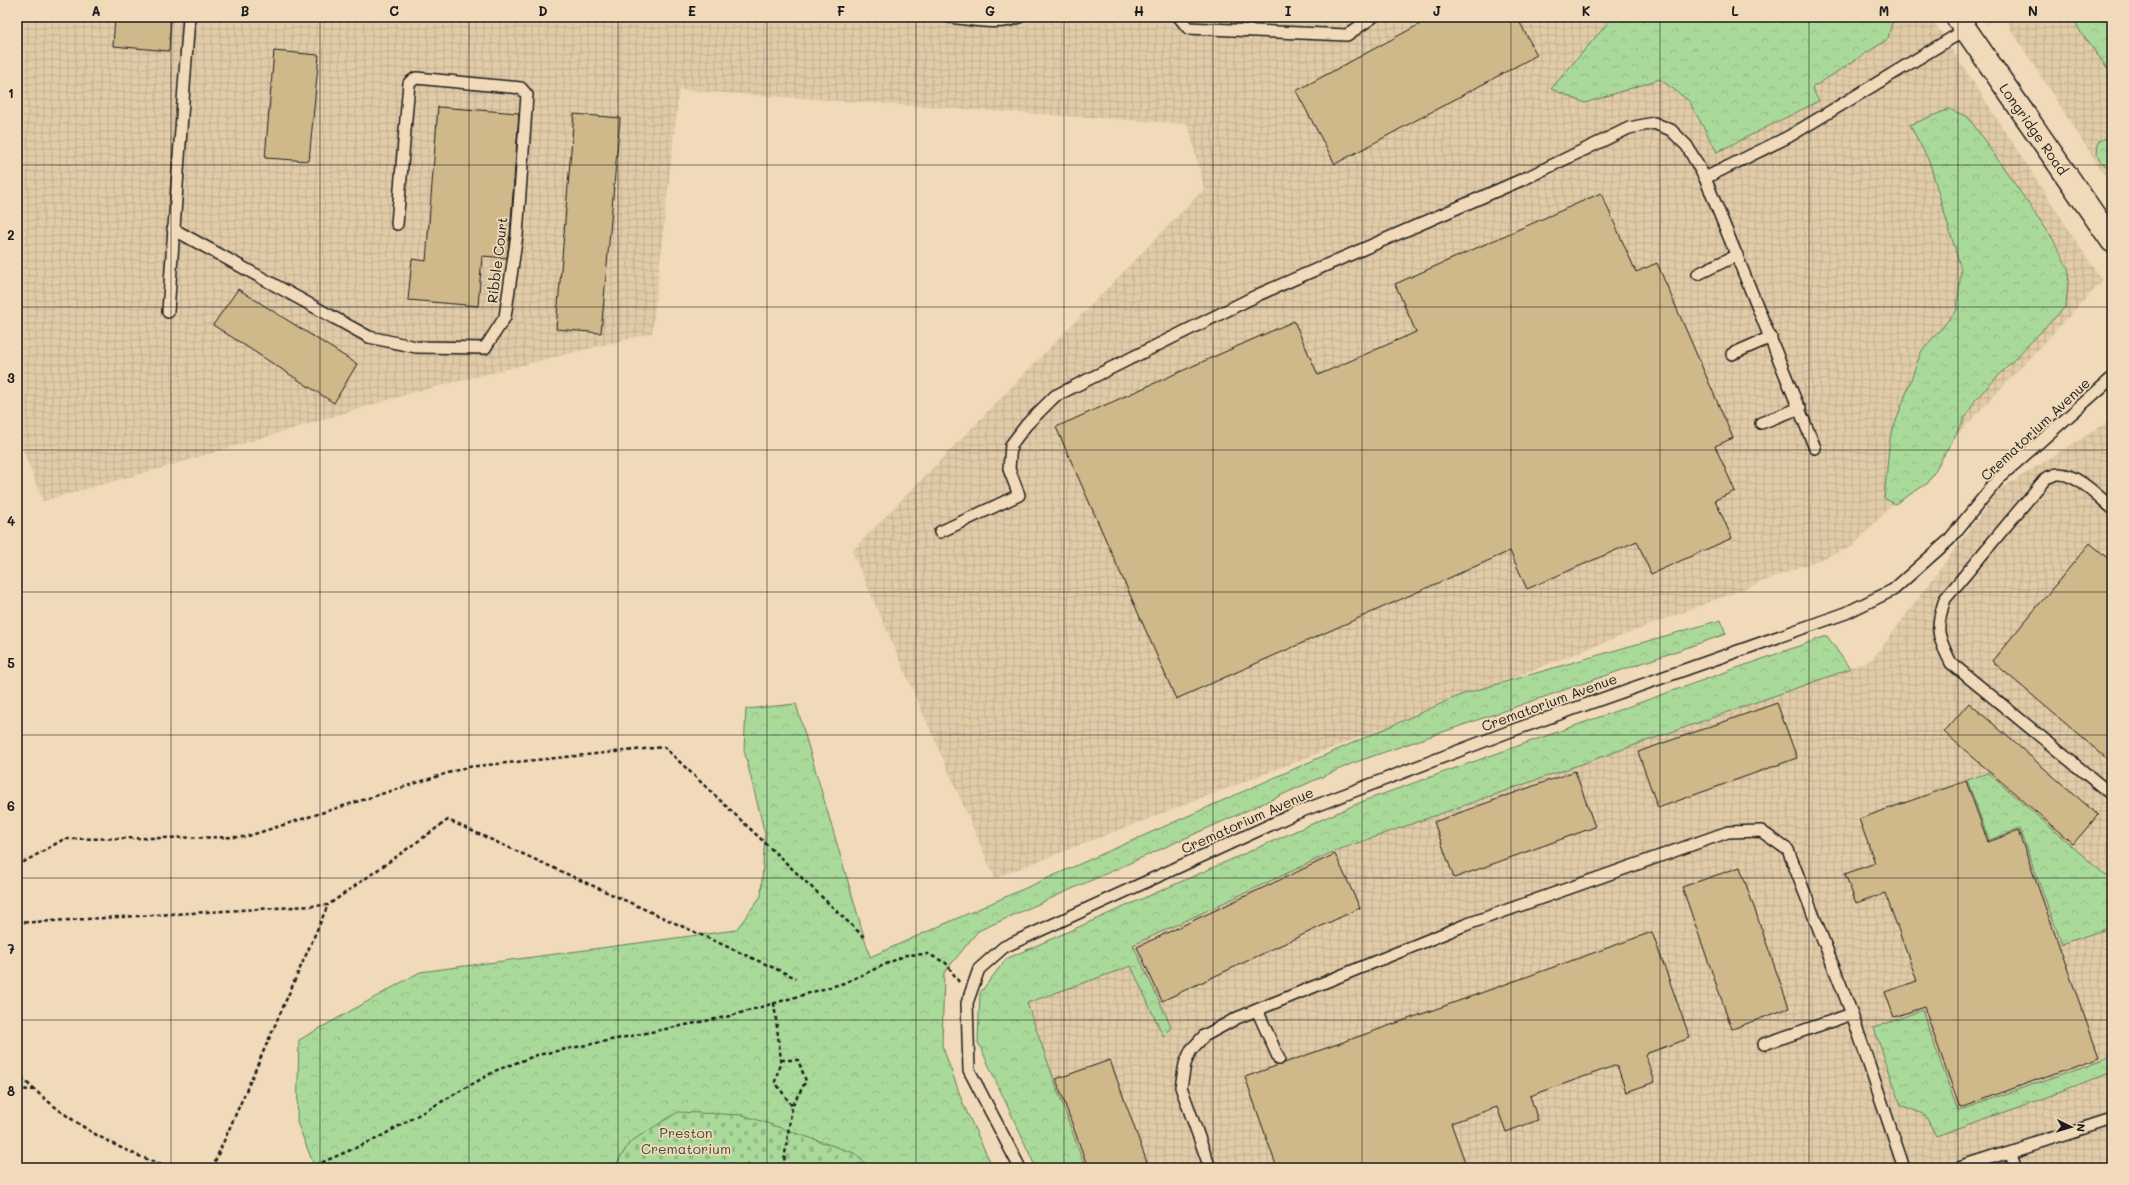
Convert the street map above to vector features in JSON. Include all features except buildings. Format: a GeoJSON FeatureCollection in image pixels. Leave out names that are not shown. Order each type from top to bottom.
{"type":"FeatureCollection","features":[{"type":"Feature","properties":{"kind":"main road","name":"Longridge Road"},"geometry":{"type":"LineString","coordinates":[[1961,24],[2112,241]]}},
{"type":"Feature","properties":{"kind":"lane"},"geometry":{"type":"LineString","coordinates":[[168,312],[189,17]]}},
{"type":"Feature","properties":{"kind":"lane"},"geometry":{"type":"LineString","coordinates":[[950,17],[1000,21],[1010,21],[1019,17]]}},
{"type":"Feature","properties":{"kind":"lane"},"geometry":{"type":"LineString","coordinates":[[1179,17],[1188,28],[1347,35],[1374,17]]}},
{"type":"Feature","properties":{"kind":"lane"},"geometry":{"type":"LineString","coordinates":[[1705,178],[1788,137],[1961,24]]}},
{"type":"Feature","properties":{"kind":"lane","name":"Ribble Court"},"geometry":{"type":"LineString","coordinates":[[173,229],[369,337],[416,347],[485,348],[504,318],[517,235],[527,95],[521,88],[416,78],[409,83],[397,224]]}},
{"type":"Feature","properties":{"kind":"lane"},"geometry":{"type":"LineString","coordinates":[[940,532],[1019,495],[1009,469],[1011,445],[1027,424],[1055,396],[1260,294],[1528,177],[1629,128],[1654,123],[1671,130],[1686,146],[1705,178],[1800,408],[1815,448]]}},
{"type":"Feature","properties":{"kind":"lane"},"geometry":{"type":"LineString","coordinates":[[1698,274],[1737,256]]}},
{"type":"Feature","properties":{"kind":"lane"},"geometry":{"type":"LineString","coordinates":[[1732,354],[1771,337]]}},
{"type":"Feature","properties":{"kind":"lane","name":"Crematorium Avenue"},"geometry":{"type":"LineString","coordinates":[[967,1003],[979,969],[1004,946],[1294,814],[1508,732],[1846,613],[1893,590],[1948,540],[2000,477],[2112,378]]}},
{"type":"Feature","properties":{"kind":"lane"},"geometry":{"type":"LineString","coordinates":[[1762,423],[1800,408]]}},
{"type":"Feature","properties":{"kind":"lane"},"geometry":{"type":"LineString","coordinates":[[2112,508],[2087,487],[2071,477],[2058,474],[2046,478],[1945,599],[1939,617],[1938,633],[1951,663],[2112,795]]}},
{"type":"Feature","properties":{"kind":"lane"},"geometry":{"type":"LineString","coordinates":[[1210,1168],[1181,1087],[1185,1064],[1191,1050],[1204,1036],[1237,1018],[1472,922],[1728,832],[1761,831],[1788,850],[1852,1014],[1904,1168]]}},
{"type":"Feature","properties":{"kind":"lane"},"geometry":{"type":"LineString","coordinates":[[967,1003],[969,1070],[1020,1168]]}},
{"type":"Feature","properties":{"kind":"lane"},"geometry":{"type":"LineString","coordinates":[[1257,1010],[1279,1059]]}},
{"type":"Feature","properties":{"kind":"lane"},"geometry":{"type":"LineString","coordinates":[[1764,1044],[1852,1014]]}},
{"type":"Feature","properties":{"kind":"lane"},"geometry":{"type":"LineString","coordinates":[[1960,1168],[2112,1119]]}},
{"type":"Feature","properties":{"kind":"lane"},"geometry":{"type":"LineString","coordinates":[[2010,1153],[2015,1168]]}},
{"type":"Feature","properties":{"kind":"path"},"geometry":{"type":"LineString","coordinates":[[17,866],[64,839],[245,837],[467,767],[664,747],[864,937]]}},
{"type":"Feature","properties":{"kind":"path"},"geometry":{"type":"LineString","coordinates":[[212,1168],[328,905],[448,820],[796,978]]}},
{"type":"Feature","properties":{"kind":"path"},"geometry":{"type":"LineString","coordinates":[[17,924],[328,905]]}},
{"type":"Feature","properties":{"kind":"path"},"geometry":{"type":"LineString","coordinates":[[309,1168],[376,1140],[497,1070],[537,1055],[730,1016],[844,984],[906,955],[928,954],[946,963],[956,977],[967,1003]]}},
{"type":"Feature","properties":{"kind":"path"},"geometry":{"type":"LineString","coordinates":[[774,1004],[781,1060],[775,1082],[792,1106]]}},
{"type":"Feature","properties":{"kind":"path"},"geometry":{"type":"LineString","coordinates":[[781,1060],[798,1060],[806,1081],[792,1106],[783,1168]]}},
{"type":"Feature","properties":{"kind":"path"},"geometry":{"type":"LineString","coordinates":[[17,1073],[34,1090],[92,1132],[155,1163],[174,1168]]}},
{"type":"Feature","properties":{"kind":"path"},"geometry":{"type":"LineString","coordinates":[[17,1089],[34,1090]]}},
{"type":"Feature","properties":{"kind":"shaded area"},"geometry":{"type":"Polygon","coordinates":[[[17,17],[1931,17],[2102,281],[1852,547],[995,878],[852,551],[1204,189],[1188,124],[679,90],[652,333],[415,392],[165,467],[43,501],[17,435],[17,17]]]}},
{"type":"Feature","properties":{"kind":"shaded area"},"geometry":{"type":"Polygon","coordinates":[[[2003,17],[2112,17],[2112,136],[2111,135],[2097,155],[2112,175],[2112,187],[2003,17]]]}},
{"type":"Feature","properties":{"kind":"shaded area"},"geometry":{"type":"Polygon","coordinates":[[[2112,416],[2112,1168],[1064,1168],[1013,986],[1133,945],[1335,851],[1873,659],[1999,490],[2105,424],[2112,416]]]}},
{"type":"Feature","properties":{"kind":"green space"},"geometry":{"type":"Polygon","coordinates":[[[1613,17],[1893,17],[1888,39],[1812,88],[1819,101],[1717,152],[1689,101],[1660,79],[1585,103],[1551,89],[1613,17]]]}},
{"type":"Feature","properties":{"kind":"green space"},"geometry":{"type":"Polygon","coordinates":[[[2073,17],[2112,17],[2112,74],[2081,33],[2073,17]]]}},
{"type":"Feature","properties":{"kind":"green space"},"geometry":{"type":"Polygon","coordinates":[[[1949,109],[1968,117],[2053,239],[2069,271],[2066,306],[1976,399],[1928,483],[1895,504],[1884,498],[1890,438],[1921,352],[1957,310],[1961,269],[1929,161],[1910,125],[1949,109]]]}},
{"type":"Feature","properties":{"kind":"green space"},"geometry":{"type":"Polygon","coordinates":[[[2111,135],[2112,175],[2097,155],[2098,142],[2111,135]]]}},
{"type":"Feature","properties":{"kind":"green space"},"geometry":{"type":"Polygon","coordinates":[[[1721,620],[1726,634],[1353,763],[978,931],[944,973],[942,1045],[964,1106],[993,1168],[870,1168],[854,1153],[630,1142],[614,1168],[315,1168],[297,1122],[299,1040],[420,972],[736,930],[761,896],[765,834],[744,750],[746,709],[796,704],[870,957],[1463,694],[1721,620]]]}},
{"type":"Feature","properties":{"kind":"green space"},"geometry":{"type":"Polygon","coordinates":[[[1827,636],[1850,669],[1335,851],[1133,945],[1171,1026],[1164,1038],[1131,966],[1027,1003],[1085,1168],[1036,1168],[978,1042],[980,993],[1006,959],[1366,800],[1827,636]]]}},
{"type":"Feature","properties":{"kind":"green space"},"geometry":{"type":"Polygon","coordinates":[[[1988,773],[2112,881],[2112,927],[2062,944],[2019,829],[1989,840],[1967,780],[1988,773]]]}},
{"type":"Feature","properties":{"kind":"green space"},"geometry":{"type":"Polygon","coordinates":[[[1922,1010],[1958,1111],[2112,1056],[2112,1071],[2061,1092],[1936,1136],[1925,1115],[1901,1105],[1874,1028],[1922,1010]]]}},
{"type":"Feature","properties":{"kind":"green space","name":"Preston Crematorium"},"geometry":{"type":"Polygon","coordinates":[[[678,1112],[743,1115],[854,1153],[870,1168],[614,1168],[630,1142],[678,1112]]]}}]}
